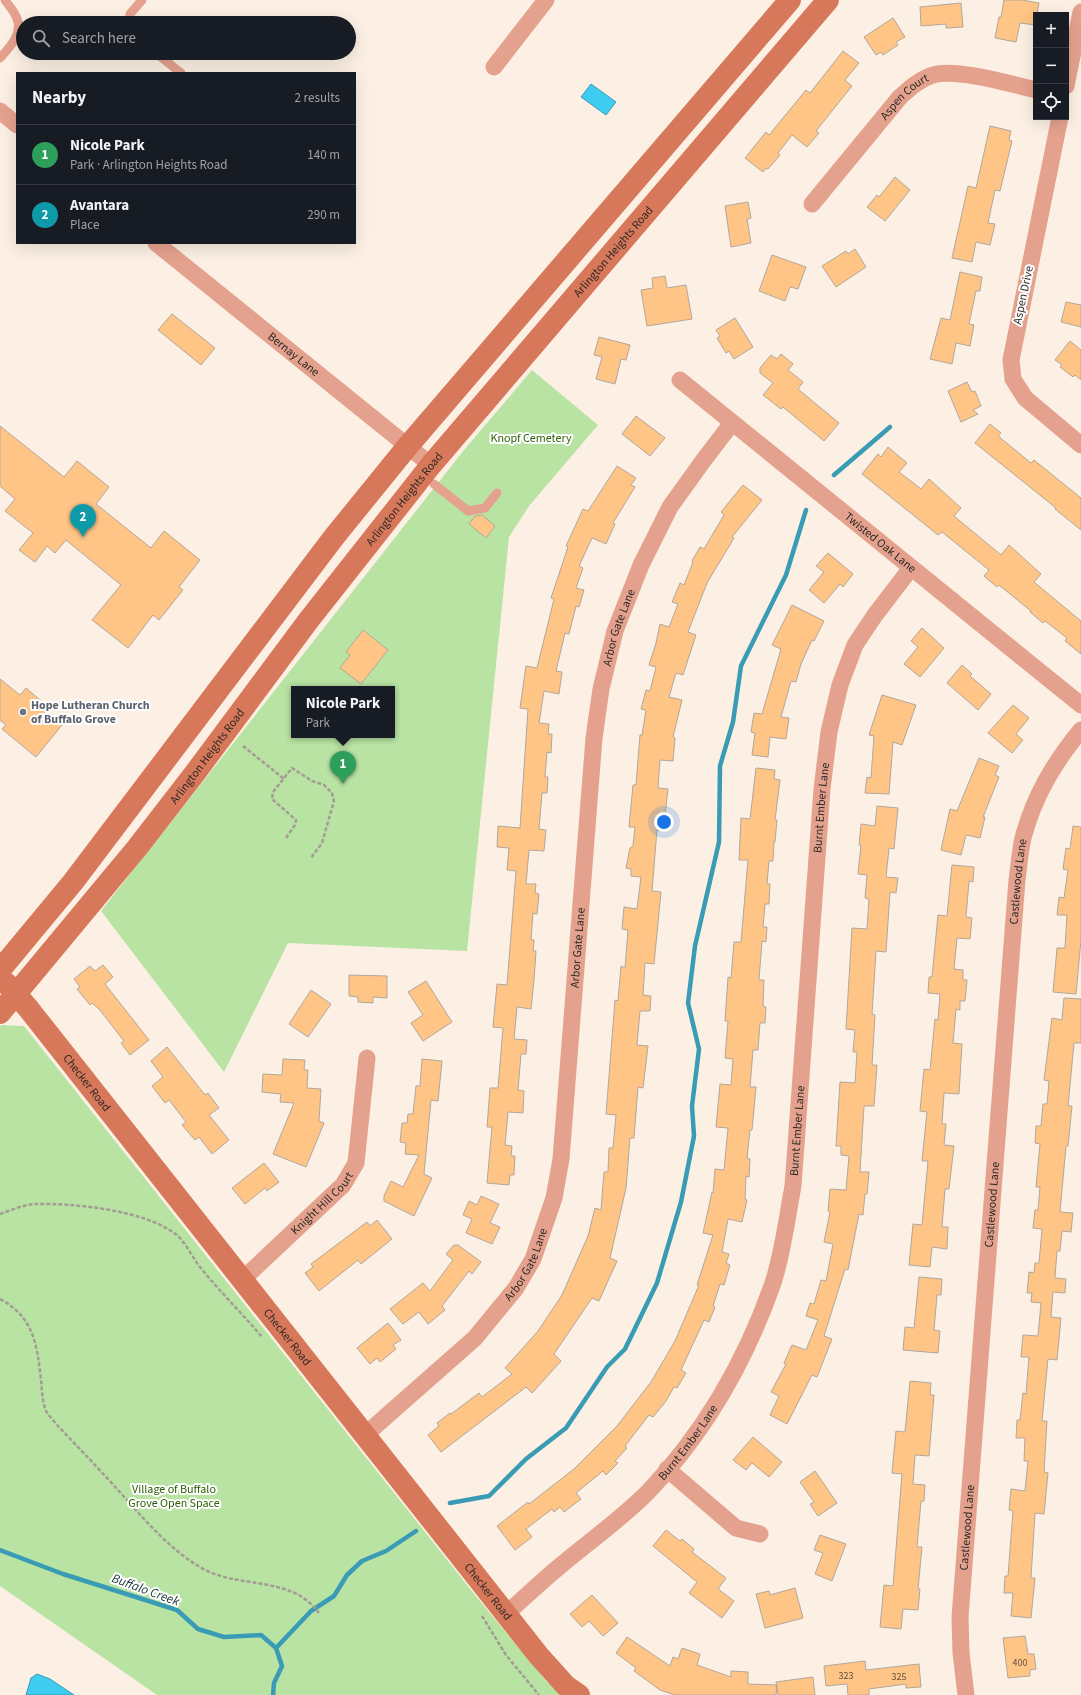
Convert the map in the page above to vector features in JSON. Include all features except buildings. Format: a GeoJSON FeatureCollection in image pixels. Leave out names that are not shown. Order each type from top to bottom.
{"type":"FeatureCollection","features":[{"type":"Feature","properties":{"kind":"main road"},"geometry":{"type":"LineString","coordinates":[[0,970],[73,882],[334,537],[407,447],[790,0]]}},
{"type":"Feature","properties":{"kind":"main road","name":"Arlington Heights Road"},"geometry":{"type":"LineString","coordinates":[[0,1013],[137,848],[210,754],[313,615],[828,0]]}},
{"type":"Feature","properties":{"kind":"main road","name":"Checker Road"},"geometry":{"type":"LineString","coordinates":[[0,976],[16,994],[539,1656],[566,1686],[579,1695]]}},
{"type":"Feature","properties":{"kind":"street"},"geometry":{"type":"LineString","coordinates":[[494,67],[546,0]]}},
{"type":"Feature","properties":{"kind":"street"},"geometry":{"type":"LineString","coordinates":[[1066,84],[1081,12]]}},
{"type":"Feature","properties":{"kind":"street","name":"Aspen Court"},"geometry":{"type":"LineString","coordinates":[[812,204],[900,97],[916,82],[934,74],[956,73],[1033,89]]}},
{"type":"Feature","properties":{"kind":"street"},"geometry":{"type":"LineString","coordinates":[[0,111],[16,124]]}},
{"type":"Feature","properties":{"kind":"street","name":"Aspen Drive"},"geometry":{"type":"LineString","coordinates":[[1059,120],[1011,360],[1013,379],[1025,398],[1081,445]]}},
{"type":"Feature","properties":{"kind":"street","name":"Bernay Lane"},"geometry":{"type":"LineString","coordinates":[[157,244],[407,447],[432,474]]}},
{"type":"Feature","properties":{"kind":"street","name":"Twisted Oak Lane"},"geometry":{"type":"LineString","coordinates":[[680,380],[1081,705]]}},
{"type":"Feature","properties":{"kind":"street","name":"Arbor Gate Lane"},"geometry":{"type":"LineString","coordinates":[[365,1435],[475,1338],[516,1288],[533,1259],[554,1198],[562,1159],[594,738],[601,688],[615,631],[641,565],[670,507],[732,423]]}},
{"type":"Feature","properties":{"kind":"street","name":"Burnt Ember Lane"},"geometry":{"type":"LineString","coordinates":[[506,1614],[560,1566],[619,1519],[648,1491],[687,1445],[725,1390],[751,1336],[773,1282],[784,1236],[793,1186],[822,789],[829,732],[840,685],[855,645],[911,568]]}},
{"type":"Feature","properties":{"kind":"street","name":"Castlewood Lane"},"geometry":{"type":"LineString","coordinates":[[966,1695],[960,1653],[960,1616],[1017,880],[1023,839],[1031,812],[1042,786],[1061,755],[1081,730]]}},
{"type":"Feature","properties":{"kind":"street","name":"Knight Hill Court"},"geometry":{"type":"LineString","coordinates":[[242,1280],[343,1185],[356,1163],[367,1058]]}},
{"type":"Feature","properties":{"kind":"street"},"geometry":{"type":"LineString","coordinates":[[667,1469],[736,1528],[760,1534]]}},
{"type":"Feature","properties":{"kind":"lane"},"geometry":{"type":"LineString","coordinates":[[5,0],[16,17]]}},
{"type":"Feature","properties":{"kind":"lane"},"geometry":{"type":"LineString","coordinates":[[130,16],[142,0]]}},
{"type":"Feature","properties":{"kind":"lane"},"geometry":{"type":"LineString","coordinates":[[0,58],[12,44],[16,36]]}},
{"type":"Feature","properties":{"kind":"lane"},"geometry":{"type":"LineString","coordinates":[[165,60],[180,72]]}},
{"type":"Feature","properties":{"kind":"lane"},"geometry":{"type":"LineString","coordinates":[[432,474],[468,511],[485,508],[497,492]]}},
{"type":"Feature","properties":{"kind":"path"},"geometry":{"type":"LineString","coordinates":[[243,746],[284,779]]}},
{"type":"Feature","properties":{"kind":"path"},"geometry":{"type":"LineString","coordinates":[[286,838],[295,825],[296,820],[272,799],[273,792],[292,768],[312,782],[324,785],[332,793],[334,801],[322,843],[311,858]]}},
{"type":"Feature","properties":{"kind":"path"},"geometry":{"type":"LineString","coordinates":[[0,1214],[19,1207],[34,1204],[60,1205],[105,1208],[154,1222],[176,1234],[200,1267],[263,1339]]}},
{"type":"Feature","properties":{"kind":"path"},"geometry":{"type":"LineString","coordinates":[[0,1299],[8,1303],[24,1316],[33,1336],[47,1412],[154,1530],[181,1554],[214,1575],[279,1587],[299,1594],[313,1604],[319,1613]]}},
{"type":"Feature","properties":{"kind":"path"},"geometry":{"type":"LineString","coordinates":[[481,1615],[506,1655],[539,1695]]}},
{"type":"Feature","properties":{"kind":"green space","name":"Knopf Cemetery"},"geometry":{"type":"Polygon","coordinates":[[[532,370],[598,425],[529,506],[509,537],[467,951],[288,943],[224,1072],[101,911],[464,450],[532,370]]]}},
{"type":"Feature","properties":{"kind":"green space","name":"Village of Buffalo Grove Open Space"},"geometry":{"type":"Polygon","coordinates":[[[1,1025],[24,1026],[475,1595],[546,1681],[562,1695],[157,1695],[0,1586],[1,1025]]]}},
{"type":"Feature","properties":{"kind":"water"},"geometry":{"type":"Polygon","coordinates":[[[591,84],[616,102],[606,115],[581,97],[591,84]]]}},
{"type":"Feature","properties":{"kind":"water"},"geometry":{"type":"Polygon","coordinates":[[[37,1674],[50,1679],[74,1695],[26,1695],[31,1678],[37,1674]]]}},
{"type":"Feature","properties":{"kind":"waterway"},"geometry":{"type":"LineString","coordinates":[[834,475],[890,427]]}},
{"type":"Feature","properties":{"kind":"waterway"},"geometry":{"type":"LineString","coordinates":[[450,1503],[489,1496],[526,1459],[566,1428],[607,1367],[625,1349],[657,1283],[681,1202],[694,1136],[692,1106],[699,1049],[688,1003],[695,946],[719,842],[720,766],[733,722],[741,666],[786,575],[806,510]]}},
{"type":"Feature","properties":{"kind":"waterway"},"geometry":{"type":"LineString","coordinates":[[276,1648],[311,1611],[334,1596],[347,1575],[362,1561],[386,1551],[416,1531]]}},
{"type":"Feature","properties":{"kind":"waterway","name":"Buffalo Creek"},"geometry":{"type":"LineString","coordinates":[[0,1550],[63,1574],[177,1610],[198,1629],[224,1637],[261,1635],[276,1648],[282,1666],[274,1683],[273,1695]]}},
{"type":"Feature","properties":{"kind":"place","name":"Avantara"},"geometry":{"type":"Point","coordinates":[83,537]}},
{"type":"Feature","properties":{"kind":"place","name":"Hope Lutheran Church of Buffalo Grove"},"geometry":{"type":"Point","coordinates":[23,712]}},
{"type":"Feature","properties":{"kind":"place","name":"Nicole Park"},"geometry":{"type":"Point","coordinates":[343,784]}}]}
